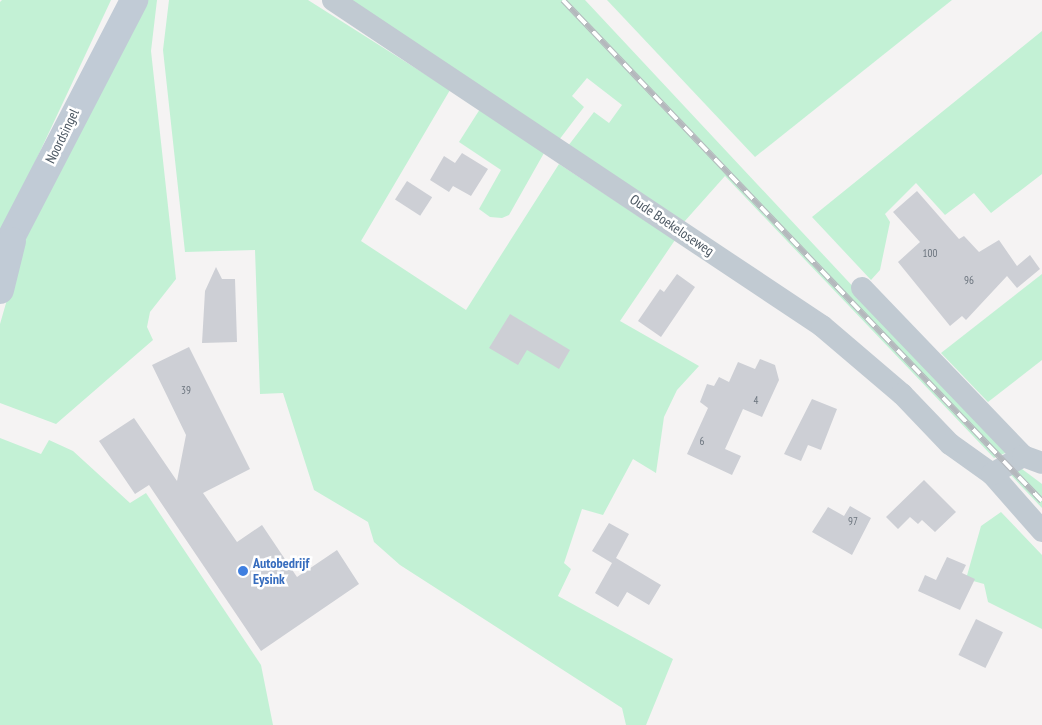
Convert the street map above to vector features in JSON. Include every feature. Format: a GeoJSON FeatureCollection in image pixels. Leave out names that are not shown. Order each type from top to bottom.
{"type":"FeatureCollection","features":[{"type":"Feature","properties":{"kind":"main road","name":"Noordsingel"},"geometry":{"type":"LineString","coordinates":[[112,34],[123,0]]}},
{"type":"Feature","properties":{"kind":"main road","name":"Noordsingel"},"geometry":{"type":"LineString","coordinates":[[0,290],[6,248],[112,34],[134,0]]}},
{"type":"Feature","properties":{"kind":"street","name":"Oude Boekeloseweg"},"geometry":{"type":"LineString","coordinates":[[333,0],[822,326],[902,394],[950,444],[992,474],[1042,531]]}},
{"type":"Feature","properties":{"kind":"street"},"geometry":{"type":"LineString","coordinates":[[862,288],[1032,459],[992,474]]}},
{"type":"Feature","properties":{"kind":"green space"},"geometry":{"type":"Polygon","coordinates":[[[2,0],[111,0],[0,237],[0,2],[2,0]]]}},
{"type":"Feature","properties":{"kind":"green space"},"geometry":{"type":"Polygon","coordinates":[[[143,0],[157,0],[151,51],[176,279],[150,312],[147,327],[153,340],[56,424],[0,403],[0,324],[23,244],[143,0]]]}},
{"type":"Feature","properties":{"kind":"green space"},"geometry":{"type":"Polygon","coordinates":[[[169,0],[308,0],[450,90],[361,241],[466,310],[559,164],[675,240],[620,321],[699,366],[677,390],[664,417],[656,473],[633,459],[603,515],[582,509],[564,563],[571,569],[558,596],[673,659],[646,725],[626,725],[622,708],[400,565],[374,542],[368,522],[314,490],[283,393],[260,394],[255,250],[185,252],[163,50],[169,0]]]}},
{"type":"Feature","properties":{"kind":"green space"},"geometry":{"type":"Polygon","coordinates":[[[349,0],[585,0],[960,401],[1012,450],[994,458],[725,176],[684,222],[568,146],[594,112],[609,123],[622,105],[587,78],[572,96],[584,107],[559,140],[349,0]]]}},
{"type":"Feature","properties":{"kind":"green space"},"geometry":{"type":"Polygon","coordinates":[[[607,0],[952,0],[755,157],[607,0]]]}},
{"type":"Feature","properties":{"kind":"green space"},"geometry":{"type":"Polygon","coordinates":[[[1042,31],[1042,174],[991,213],[974,193],[945,215],[916,183],[885,214],[890,222],[880,270],[871,280],[812,217],[1042,31]]]}},
{"type":"Feature","properties":{"kind":"green space"},"geometry":{"type":"Polygon","coordinates":[[[480,109],[544,153],[509,215],[502,218],[490,217],[479,209],[501,170],[459,142],[480,109]]]}},
{"type":"Feature","properties":{"kind":"green space"},"geometry":{"type":"Polygon","coordinates":[[[1042,274],[1042,360],[988,402],[941,353],[1042,274]]]}},
{"type":"Feature","properties":{"kind":"green space"},"geometry":{"type":"Polygon","coordinates":[[[0,438],[41,454],[49,440],[73,451],[130,503],[146,493],[261,665],[273,725],[0,725],[0,438]]]}},
{"type":"Feature","properties":{"kind":"green space"},"geometry":{"type":"Polygon","coordinates":[[[1018,466],[1042,484],[1042,508],[1010,474],[1018,466]]]}},
{"type":"Feature","properties":{"kind":"green space"},"geometry":{"type":"Polygon","coordinates":[[[1001,512],[1042,555],[1042,629],[988,602],[984,584],[966,579],[981,526],[1001,512]]]}},
{"type":"Feature","properties":{"kind":"building"},"geometry":{"type":"Polygon","coordinates":[[[462,153],[488,169],[471,196],[453,186],[449,192],[430,180],[444,156],[455,163],[462,153]]]}},
{"type":"Feature","properties":{"kind":"building"},"geometry":{"type":"Polygon","coordinates":[[[407,181],[432,197],[420,216],[395,199],[407,181]]]}},
{"type":"Feature","properties":{"kind":"building"},"geometry":{"type":"Polygon","coordinates":[[[917,191],[959,239],[964,236],[979,252],[999,240],[1017,266],[1030,255],[1040,269],[1017,288],[1007,276],[966,320],[962,316],[950,326],[898,262],[920,242],[893,212],[917,191]]]}},
{"type":"Feature","properties":{"kind":"building"},"geometry":{"type":"Polygon","coordinates":[[[216,267],[222,279],[235,279],[237,342],[202,343],[205,291],[216,267]]]}},
{"type":"Feature","properties":{"kind":"building"},"geometry":{"type":"Polygon","coordinates":[[[677,274],[695,287],[661,337],[638,321],[660,289],[664,292],[677,274]]]}},
{"type":"Feature","properties":{"kind":"building"},"geometry":{"type":"Polygon","coordinates":[[[510,314],[570,350],[559,369],[527,350],[518,365],[489,348],[510,314]]]}},
{"type":"Feature","properties":{"kind":"building"},"geometry":{"type":"Polygon","coordinates":[[[189,347],[250,469],[203,493],[237,542],[262,525],[297,577],[337,550],[359,584],[261,651],[149,485],[135,494],[99,441],[134,418],[177,481],[186,435],[152,365],[189,347]]]}},
{"type":"Feature","properties":{"kind":"building"},"geometry":{"type":"Polygon","coordinates":[[[760,359],[775,365],[779,380],[762,417],[743,409],[725,449],[741,456],[732,475],[687,454],[708,408],[700,402],[707,384],[714,386],[719,377],[729,382],[738,362],[755,369],[760,359]]]}},
{"type":"Feature","properties":{"kind":"building"},"geometry":{"type":"Polygon","coordinates":[[[812,399],[837,409],[821,450],[808,445],[801,461],[784,454],[812,399]]]}},
{"type":"Feature","properties":{"kind":"building"},"geometry":{"type":"Polygon","coordinates":[[[924,480],[956,512],[935,532],[922,520],[918,524],[910,517],[898,529],[886,517],[924,480]]]}},
{"type":"Feature","properties":{"kind":"building"},"geometry":{"type":"Polygon","coordinates":[[[850,506],[871,518],[852,555],[812,532],[828,507],[844,516],[850,506]]]}},
{"type":"Feature","properties":{"kind":"building"},"geometry":{"type":"Polygon","coordinates":[[[609,523],[629,534],[616,558],[661,585],[649,605],[627,592],[618,607],[595,593],[612,563],[592,551],[609,523]]]}},
{"type":"Feature","properties":{"kind":"building"},"geometry":{"type":"Polygon","coordinates":[[[947,557],[966,565],[962,573],[975,579],[960,610],[918,591],[925,575],[936,580],[947,557]]]}},
{"type":"Feature","properties":{"kind":"building"},"geometry":{"type":"Polygon","coordinates":[[[976,619],[1003,632],[985,668],[958,655],[976,619]]]}},
{"type":"Feature","properties":{"kind":"railway"},"geometry":{"type":"LineString","coordinates":[[563,0],[1042,501]]}},
{"type":"Feature","properties":{"kind":"place","name":"Autobedrijf Eysink"},"geometry":{"type":"Point","coordinates":[243,571]}}]}
